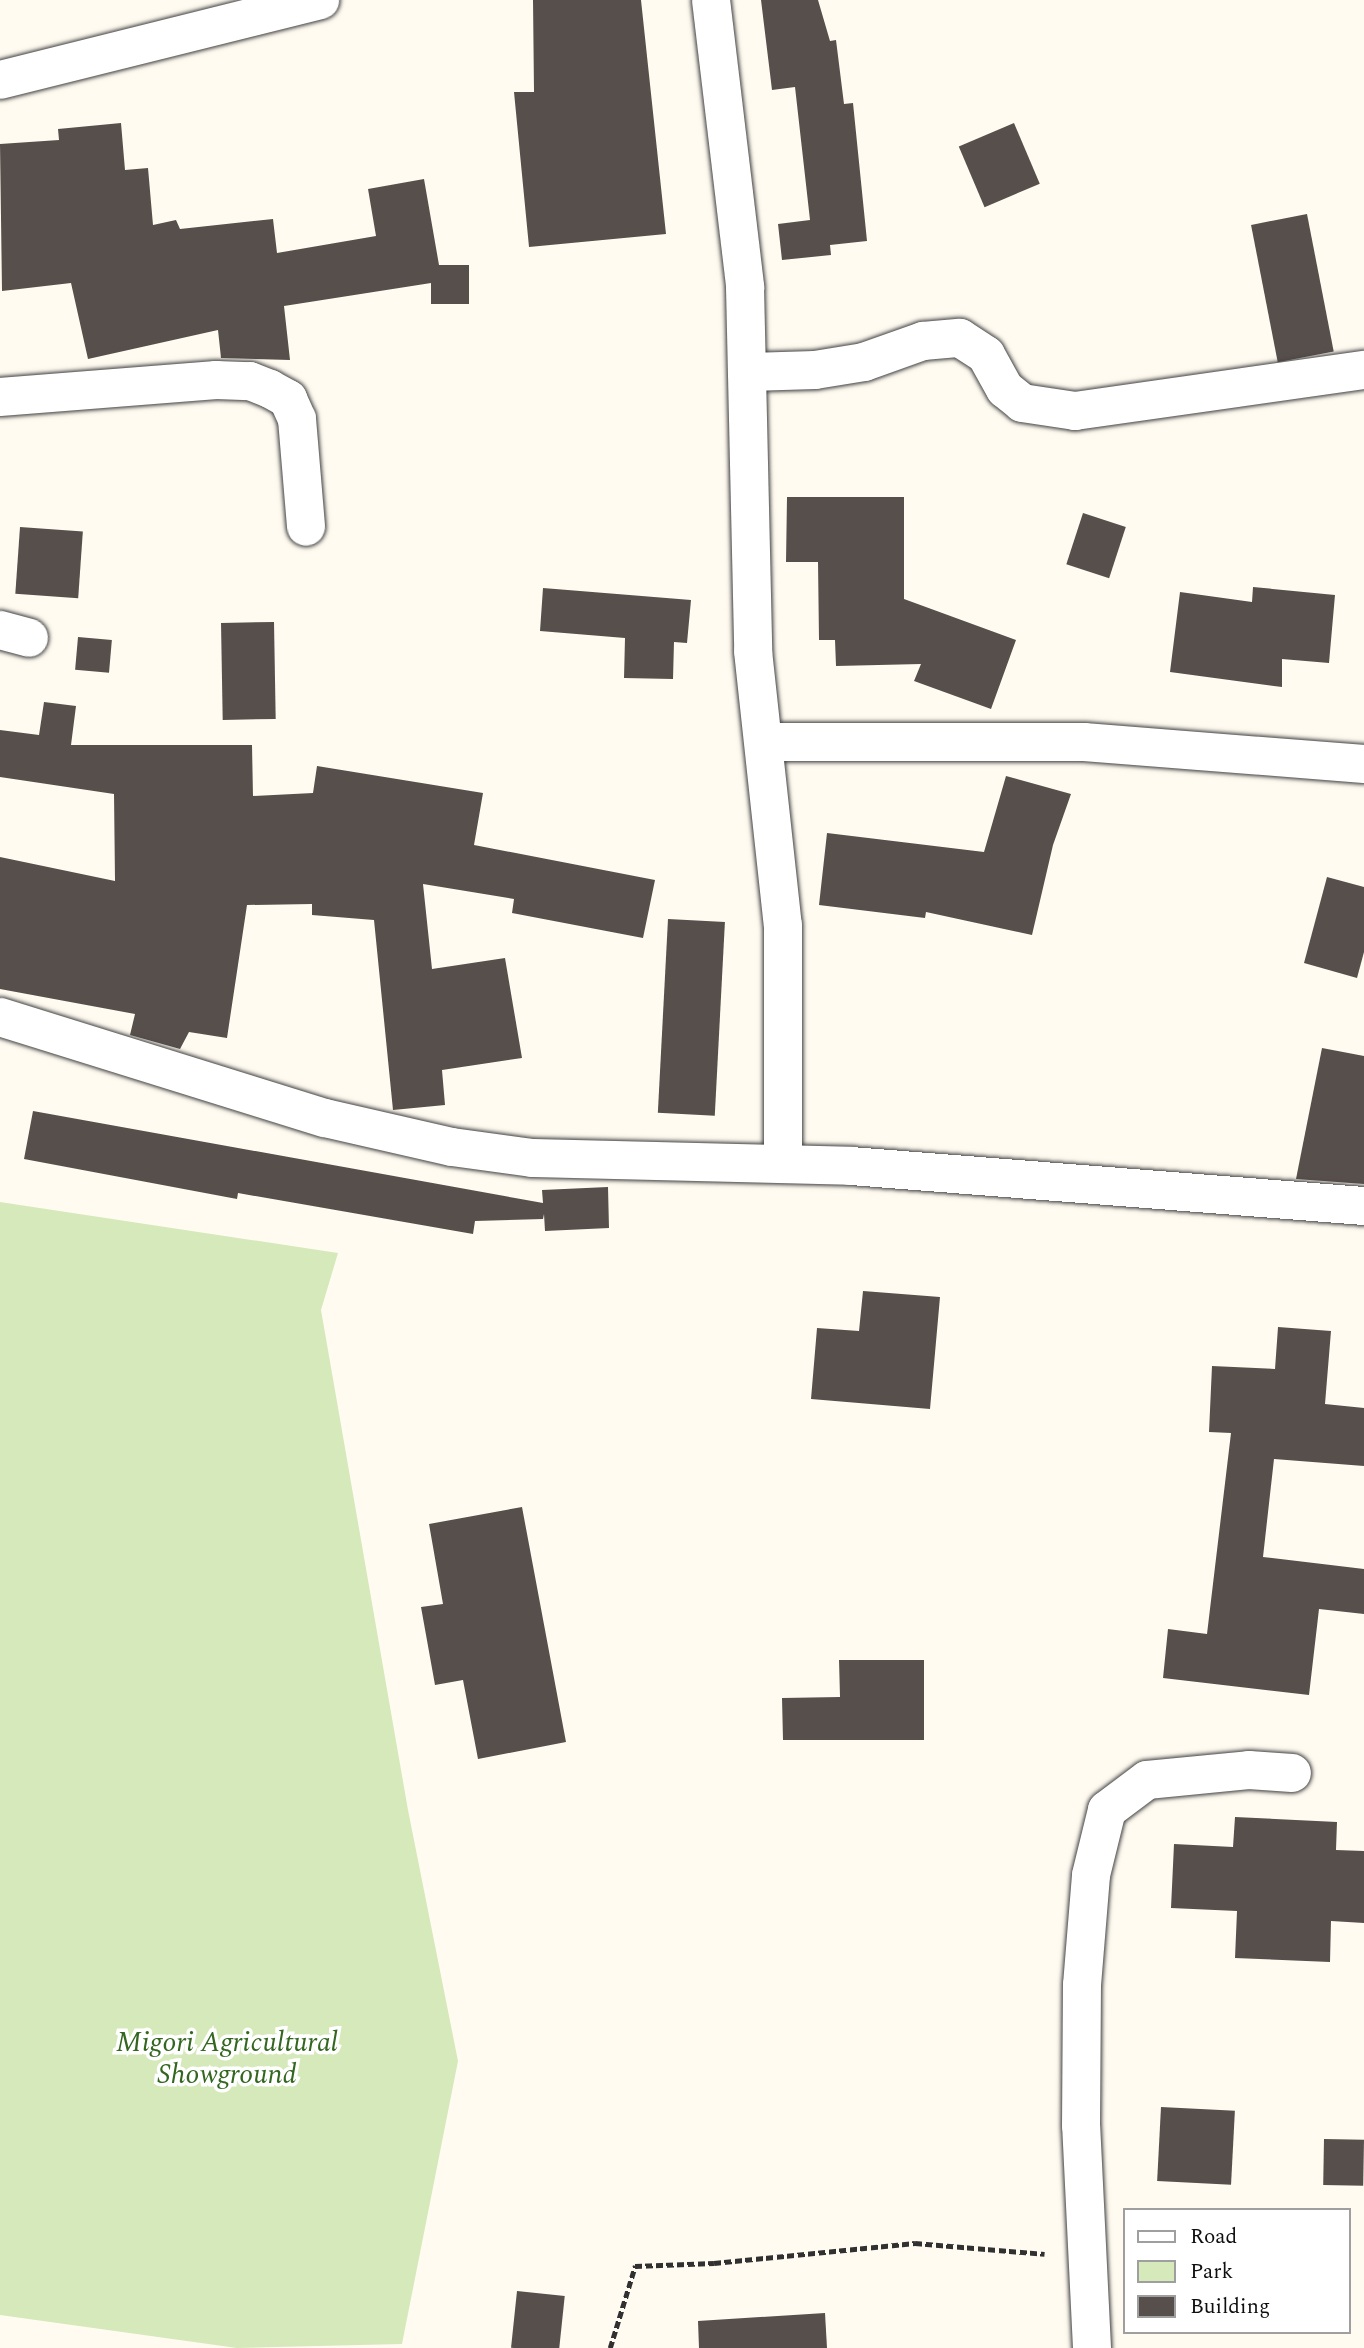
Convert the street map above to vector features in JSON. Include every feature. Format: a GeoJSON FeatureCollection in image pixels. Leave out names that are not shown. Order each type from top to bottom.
{"type":"FeatureCollection","features":[{"type":"Feature","properties":{"kind":"street"},"geometry":{"type":"LineString","coordinates":[[0,80],[320,0]]}},
{"type":"Feature","properties":{"kind":"street"},"geometry":{"type":"LineString","coordinates":[[711,0],[740,216],[750,372],[748,554],[783,925],[783,1164]]}},
{"type":"Feature","properties":{"kind":"street"},"geometry":{"type":"LineString","coordinates":[[750,372],[815,370],[864,362],[923,341],[960,338],[986,355],[1005,389],[1022,403],[1075,411],[1364,370]]}},
{"type":"Feature","properties":{"kind":"street"},"geometry":{"type":"LineString","coordinates":[[0,397],[216,380],[250,381],[270,389],[288,399],[297,419],[306,527]]}},
{"type":"Feature","properties":{"kind":"street"},"geometry":{"type":"LineString","coordinates":[[765,742],[1084,742],[1364,764]]}},
{"type":"Feature","properties":{"kind":"street"},"geometry":{"type":"LineString","coordinates":[[0,1017],[325,1118],[452,1147],[532,1158],[783,1164],[1120,1184],[1248,1200],[1364,1206]]}},
{"type":"Feature","properties":{"kind":"street"},"geometry":{"type":"LineString","coordinates":[[1092,2348],[1091,2258],[1081,2126],[1082,1985],[1091,1875],[1107,1810],[1147,1780],[1249,1770],[1292,1773]]}},
{"type":"Feature","properties":{"kind":"path"},"geometry":{"type":"LineString","coordinates":[[610,2348],[635,2266],[714,2263],[915,2243],[1091,2258]]}},
{"type":"Feature","properties":{"kind":"green space","name":"Migori Agricultural Showground"},"geometry":{"type":"Polygon","coordinates":[[[0,1202],[338,1253],[321,1310],[408,1810],[458,2061],[402,2344],[237,2348],[0,2315],[0,1202]]]}},
{"type":"Feature","properties":{"kind":"building"},"geometry":{"type":"Polygon","coordinates":[[[533,0],[641,0],[666,234],[529,247],[514,92],[534,92],[533,0]]]}},
{"type":"Feature","properties":{"kind":"building"},"geometry":{"type":"Polygon","coordinates":[[[761,0],[818,0],[830,41],[836,40],[844,104],[853,103],[867,241],[830,245],[831,255],[782,260],[778,224],[810,220],[795,87],[772,90],[761,0]]]}},
{"type":"Feature","properties":{"kind":"building"},"geometry":{"type":"Polygon","coordinates":[[[121,123],[125,170],[148,168],[153,225],[176,220],[180,229],[273,219],[277,253],[376,236],[368,189],[424,179],[439,265],[469,265],[469,304],[431,304],[431,283],[284,306],[290,360],[221,358],[218,330],[88,359],[71,283],[2,291],[0,144],[59,140],[58,129],[121,123]]]}},
{"type":"Feature","properties":{"kind":"building"},"geometry":{"type":"Polygon","coordinates":[[[1014,123],[1040,184],[985,207],[959,146],[1014,123]]]}},
{"type":"Feature","properties":{"kind":"building"},"geometry":{"type":"Polygon","coordinates":[[[1307,214],[1334,351],[1278,362],[1251,225],[1307,214]]]}},
{"type":"Feature","properties":{"kind":"building"},"geometry":{"type":"Polygon","coordinates":[[[787,497],[904,497],[904,599],[1016,640],[991,709],[914,681],[921,664],[836,666],[835,640],[819,640],[818,562],[786,562],[787,497]]]}},
{"type":"Feature","properties":{"kind":"building"},"geometry":{"type":"Polygon","coordinates":[[[1083,513],[1126,527],[1109,578],[1066,564],[1083,513]]]}},
{"type":"Feature","properties":{"kind":"building"},"geometry":{"type":"Polygon","coordinates":[[[20,527],[83,531],[78,598],[15,594],[20,527]]]}},
{"type":"Feature","properties":{"kind":"building"},"geometry":{"type":"Polygon","coordinates":[[[1253,587],[1335,595],[1329,663],[1282,659],[1282,687],[1170,672],[1180,592],[1252,602],[1253,587]]]}},
{"type":"Feature","properties":{"kind":"building"},"geometry":{"type":"Polygon","coordinates":[[[543,588],[691,600],[687,643],[674,642],[673,679],[624,678],[625,638],[540,631],[543,588]]]}},
{"type":"Feature","properties":{"kind":"building"},"geometry":{"type":"Polygon","coordinates":[[[274,622],[276,719],[223,720],[221,623],[274,622]]]}},
{"type":"Feature","properties":{"kind":"building"},"geometry":{"type":"Polygon","coordinates":[[[78,637],[112,640],[109,673],[75,670],[78,637]]]}},
{"type":"Feature","properties":{"kind":"building"},"geometry":{"type":"Polygon","coordinates":[[[44,702],[76,706],[71,745],[252,745],[253,796],[313,793],[317,766],[483,793],[474,845],[655,880],[643,938],[512,913],[514,899],[423,884],[432,969],[505,958],[522,1058],[442,1070],[445,1105],[393,1110],[374,920],[312,915],[312,904],[247,905],[227,1038],[189,1032],[180,1049],[130,1035],[135,1014],[0,989],[0,857],[115,881],[114,794],[0,777],[0,730],[39,735],[44,702]]]}},
{"type":"Feature","properties":{"kind":"building"},"geometry":{"type":"Polygon","coordinates":[[[1006,776],[1071,794],[1053,845],[1032,935],[926,912],[925,918],[819,905],[827,833],[984,852],[1006,776]]]}},
{"type":"Feature","properties":{"kind":"building"},"geometry":{"type":"Polygon","coordinates":[[[1327,877],[1364,887],[1364,952],[1357,978],[1304,963],[1327,877]]]}},
{"type":"Feature","properties":{"kind":"building"},"geometry":{"type":"Polygon","coordinates":[[[668,919],[725,922],[715,1116],[658,1113],[668,919]]]}},
{"type":"Feature","properties":{"kind":"building"},"geometry":{"type":"Polygon","coordinates":[[[1322,1048],[1364,1056],[1364,1184],[1296,1179],[1322,1048]]]}},
{"type":"Feature","properties":{"kind":"building"},"geometry":{"type":"Polygon","coordinates":[[[33,1111],[543,1203],[542,1190],[608,1187],[609,1228],[545,1231],[544,1214],[543,1219],[475,1221],[473,1234],[238,1193],[237,1199],[24,1159],[33,1111]]]}},
{"type":"Feature","properties":{"kind":"building"},"geometry":{"type":"Polygon","coordinates":[[[863,1291],[940,1297],[930,1409],[811,1399],[817,1328],[859,1331],[863,1291]]]}},
{"type":"Feature","properties":{"kind":"building"},"geometry":{"type":"Polygon","coordinates":[[[1278,1327],[1331,1331],[1325,1404],[1364,1408],[1364,1466],[1274,1459],[1263,1557],[1364,1569],[1364,1614],[1319,1609],[1309,1695],[1163,1678],[1168,1629],[1207,1634],[1231,1433],[1209,1432],[1212,1366],[1275,1369],[1278,1327]]]}},
{"type":"Feature","properties":{"kind":"building"},"geometry":{"type":"Polygon","coordinates":[[[522,1507],[566,1742],[478,1759],[463,1680],[435,1685],[421,1607],[443,1604],[429,1524],[522,1507]]]}},
{"type":"Feature","properties":{"kind":"building"},"geometry":{"type":"Polygon","coordinates":[[[839,1660],[924,1660],[924,1740],[783,1740],[782,1698],[840,1697],[839,1660]]]}},
{"type":"Feature","properties":{"kind":"building"},"geometry":{"type":"Polygon","coordinates":[[[1235,1817],[1337,1822],[1336,1850],[1364,1851],[1364,1923],[1331,1921],[1330,1962],[1235,1958],[1237,1911],[1171,1908],[1174,1844],[1233,1847],[1235,1817]]]}},
{"type":"Feature","properties":{"kind":"building"},"geometry":{"type":"Polygon","coordinates":[[[1161,2107],[1235,2111],[1231,2185],[1157,2181],[1161,2107]]]}},
{"type":"Feature","properties":{"kind":"building"},"geometry":{"type":"Polygon","coordinates":[[[1324,2139],[1364,2140],[1363,2186],[1323,2185],[1324,2139]]]}},
{"type":"Feature","properties":{"kind":"building"},"geometry":{"type":"Polygon","coordinates":[[[517,2291],[565,2296],[559,2348],[511,2348],[517,2291]]]}},
{"type":"Feature","properties":{"kind":"building"},"geometry":{"type":"Polygon","coordinates":[[[825,2313],[827,2348],[699,2348],[698,2321],[825,2313]]]}}]}
